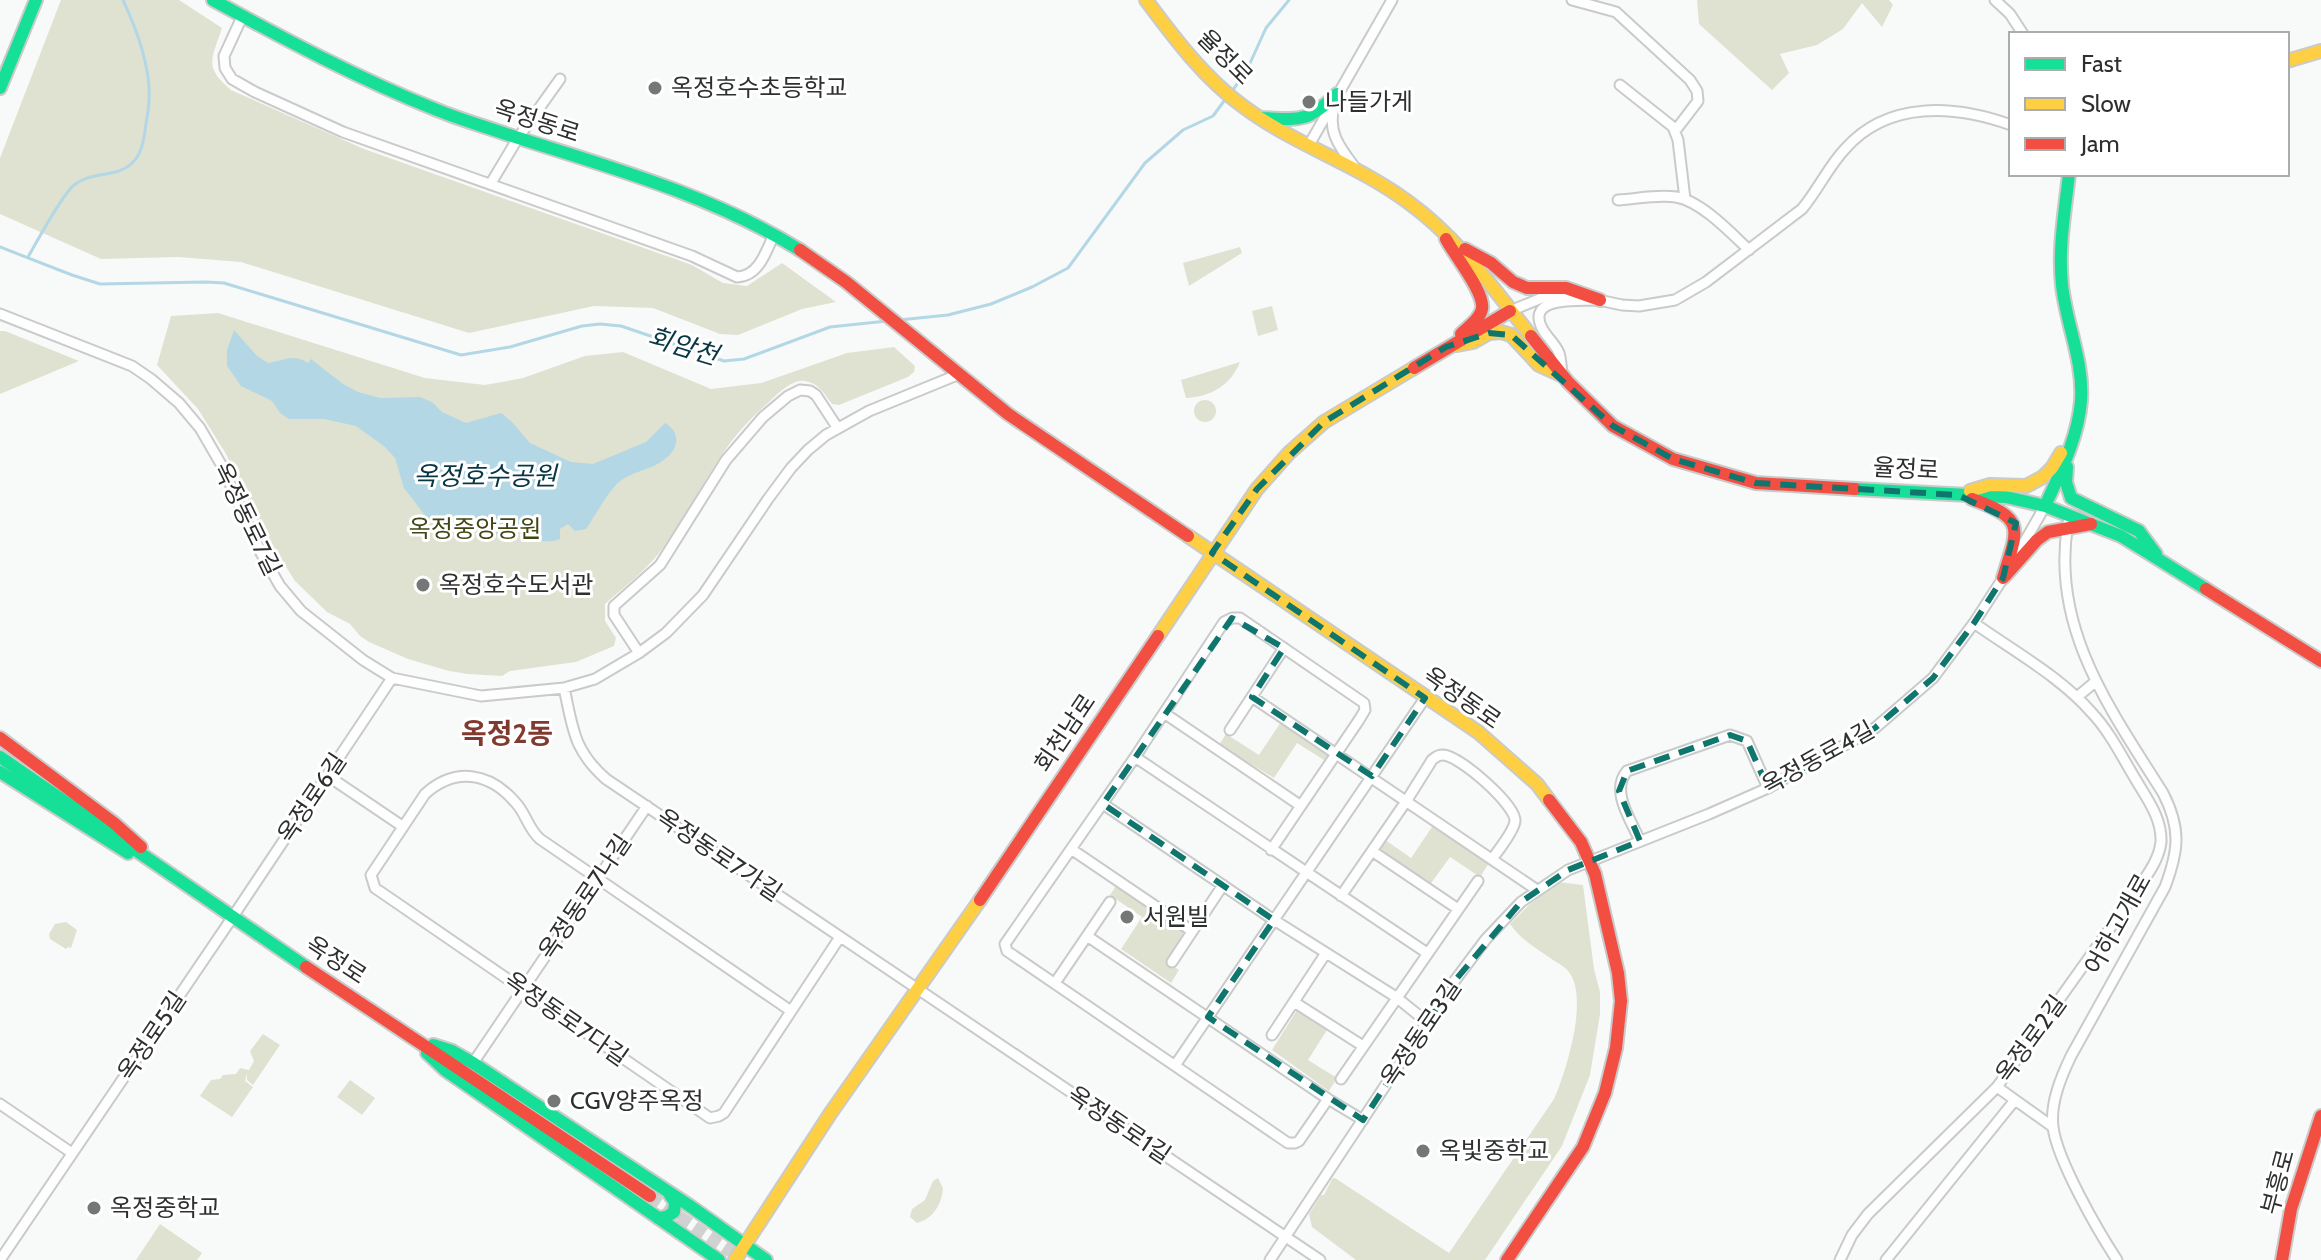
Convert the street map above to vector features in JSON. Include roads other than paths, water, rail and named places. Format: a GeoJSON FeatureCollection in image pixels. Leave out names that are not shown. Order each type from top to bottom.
{"type":"FeatureCollection","features":[{"type":"Feature","properties":{"kind":"main road"},"geometry":{"type":"LineString","coordinates":[[0,88],[36,0]]}},
{"type":"Feature","properties":{"kind":"main road","name":"옥정동로"},"geometry":{"type":"LineString","coordinates":[[213,0],[318,58],[438,111],[653,183],[736,215],[774,234],[846,282],[1008,414],[1478,732],[1537,784],[1581,842],[1589,860],[1601,895],[1621,1001],[1616,1048],[1605,1093],[1583,1147],[1507,1260]]}},
{"type":"Feature","properties":{"kind":"main road","name":"율정로"},"geometry":{"type":"LineString","coordinates":[[1146,0],[1191,58],[1216,85],[1244,107],[1394,192],[1441,228],[1459,246],[1563,376],[1613,426],[1673,459],[1756,483],[2006,497],[2045,506],[2068,521]]}},
{"type":"Feature","properties":{"kind":"main road"},"geometry":{"type":"LineString","coordinates":[[2289,60],[2321,51]]}},
{"type":"Feature","properties":{"kind":"main road"},"geometry":{"type":"LineString","coordinates":[[1260,117],[1304,121],[1337,94]]}},
{"type":"Feature","properties":{"kind":"main road"},"geometry":{"type":"LineString","coordinates":[[2069,176],[2060,249],[2062,287],[2076,346],[2081,388],[2077,426],[2065,478],[2067,491],[2071,498],[2139,531],[2161,560]]}},
{"type":"Feature","properties":{"kind":"main road"},"geometry":{"type":"LineString","coordinates":[[1441,228],[1484,304],[1481,314],[1446,347]]}},
{"type":"Feature","properties":{"kind":"main road"},"geometry":{"type":"LineString","coordinates":[[1459,246],[1527,288],[1566,288],[1600,300]]}},
{"type":"Feature","properties":{"kind":"main road","name":"회천남로"},"geometry":{"type":"LineString","coordinates":[[735,1260],[830,1114],[918,990],[1257,489],[1289,453],[1324,422],[1510,311]]}},
{"type":"Feature","properties":{"kind":"main road"},"geometry":{"type":"LineString","coordinates":[[1446,347],[1501,332],[1511,335],[1539,365],[1563,376]]}},
{"type":"Feature","properties":{"kind":"main road"},"geometry":{"type":"LineString","coordinates":[[1958,495],[1990,485],[2026,486],[2043,477],[2052,468],[2077,426]]}},
{"type":"Feature","properties":{"kind":"main road"},"geometry":{"type":"LineString","coordinates":[[2045,506],[2077,426]]}},
{"type":"Feature","properties":{"kind":"main road"},"geometry":{"type":"LineString","coordinates":[[1958,495],[2004,512],[2016,523],[2003,578]]}},
{"type":"Feature","properties":{"kind":"main road"},"geometry":{"type":"LineString","coordinates":[[2003,578],[2048,532],[2068,521],[2095,524],[2161,560],[2321,661]]}},
{"type":"Feature","properties":{"kind":"main road"},"geometry":{"type":"LineString","coordinates":[[0,738],[122,828],[157,865]]}},
{"type":"Feature","properties":{"kind":"main road","name":"옥정로"},"geometry":{"type":"LineString","coordinates":[[0,757],[232,918],[650,1196]]}},
{"type":"Feature","properties":{"kind":"main road"},"geometry":{"type":"LineString","coordinates":[[0,772],[110,843],[157,865]]}},
{"type":"Feature","properties":{"kind":"main road"},"geometry":{"type":"LineString","coordinates":[[414,1039],[452,1051],[473,1063],[766,1260]]}},
{"type":"Feature","properties":{"kind":"main road"},"geometry":{"type":"LineString","coordinates":[[414,1039],[445,1070],[719,1260]]}},
{"type":"Feature","properties":{"kind":"main road","name":"부흥로"},"geometry":{"type":"LineString","coordinates":[[2282,1260],[2301,1172],[2321,1116]]}},
{"type":"Feature","properties":{"kind":"main road"},"geometry":{"type":"LineString","coordinates":[[658,1218],[674,1212],[675,1202],[668,1192]]}},
{"type":"Feature","properties":{"kind":"street"},"geometry":{"type":"LineString","coordinates":[[1309,145],[1392,0]]}},
{"type":"Feature","properties":{"kind":"street"},"geometry":{"type":"LineString","coordinates":[[1572,0],[1616,12],[1690,80],[1697,91],[1698,101],[1675,131]]}},
{"type":"Feature","properties":{"kind":"street"},"geometry":{"type":"LineString","coordinates":[[1995,0],[2010,14],[2022,32]]}},
{"type":"Feature","properties":{"kind":"street"},"geometry":{"type":"LineString","coordinates":[[242,17],[224,56],[225,68],[232,79],[343,132],[692,256],[737,277],[754,271],[763,260],[774,234]]}},
{"type":"Feature","properties":{"kind":"street"},"geometry":{"type":"LineString","coordinates":[[491,183],[560,79]]}},
{"type":"Feature","properties":{"kind":"street"},"geometry":{"type":"LineString","coordinates":[[1620,85],[1673,127],[1685,199]]}},
{"type":"Feature","properties":{"kind":"street"},"geometry":{"type":"LineString","coordinates":[[1337,94],[1331,127],[1340,147],[1358,171]]}},
{"type":"Feature","properties":{"kind":"street"},"geometry":{"type":"LineString","coordinates":[[1510,311],[1549,295],[1567,294],[1639,306],[1675,300],[1706,282],[1802,209],[1844,149],[1875,124],[1903,114],[1939,110],[1966,112],[2009,124]]}},
{"type":"Feature","properties":{"kind":"street"},"geometry":{"type":"LineString","coordinates":[[1618,200],[1665,196],[1685,199],[1724,226],[1749,250]]}},
{"type":"Feature","properties":{"kind":"street"},"geometry":{"type":"LineString","coordinates":[[1563,376],[1558,352],[1540,323],[1541,313],[1553,302],[1600,300]]}},
{"type":"Feature","properties":{"kind":"street","name":"옥정동로7길"},"geometry":{"type":"LineString","coordinates":[[0,314],[132,366],[189,413],[222,466],[261,553],[280,586],[301,611],[327,633],[392,678],[481,696],[564,688],[595,679],[639,653],[666,633],[703,595],[791,468],[808,450],[837,427],[957,375]]}},
{"type":"Feature","properties":{"kind":"street"},"geometry":{"type":"LineString","coordinates":[[639,653],[614,615],[614,606],[660,565],[726,460],[745,436],[788,396],[800,390],[816,395],[837,427]]}},
{"type":"Feature","properties":{"kind":"street","name":"옥정동로4길"},"geometry":{"type":"LineString","coordinates":[[1589,860],[1768,788],[1875,728],[1933,678],[1974,623],[2045,506]]}},
{"type":"Feature","properties":{"kind":"street","name":"어하고개로"},"geometry":{"type":"LineString","coordinates":[[2068,521],[2064,577],[2081,652],[2095,682],[2170,808],[2177,834],[2177,846],[2165,887],[2065,1070],[2056,1097],[2053,1127],[2071,1174],[2117,1260]]}},
{"type":"Feature","properties":{"kind":"street"},"geometry":{"type":"LineString","coordinates":[[1271,850],[1359,720],[1365,710],[1364,703],[1240,618],[1232,618],[1224,622],[1005,944],[1007,951],[1288,1143],[1295,1143],[1306,1134],[1328,1099]]}},
{"type":"Feature","properties":{"kind":"street","name":"옥정로2길"},"geometry":{"type":"LineString","coordinates":[[1840,1260],[1849,1239],[1868,1214],[1997,1087],[2140,886],[2155,863],[2161,843],[2159,824],[2150,803],[2103,726],[2077,697],[1974,623]]}},
{"type":"Feature","properties":{"kind":"street"},"geometry":{"type":"LineString","coordinates":[[1230,730],[1284,648]]}},
{"type":"Feature","properties":{"kind":"street","name":"옥정로6길"},"geometry":{"type":"LineString","coordinates":[[232,918],[392,678]]}},
{"type":"Feature","properties":{"kind":"street"},"geometry":{"type":"LineString","coordinates":[[2077,697],[2095,682]]}},
{"type":"Feature","properties":{"kind":"street","name":"옥정동로7가길"},"geometry":{"type":"LineString","coordinates":[[564,688],[579,748],[606,779],[918,990]]}},
{"type":"Feature","properties":{"kind":"street"},"geometry":{"type":"LineString","coordinates":[[1252,697],[1537,890]]}},
{"type":"Feature","properties":{"kind":"street"},"geometry":{"type":"LineString","coordinates":[[1176,1064],[1425,698]]}},
{"type":"Feature","properties":{"kind":"street"},"geometry":{"type":"LineString","coordinates":[[1164,713],[1301,806]]}},
{"type":"Feature","properties":{"kind":"street"},"geometry":{"type":"LineString","coordinates":[[1640,841],[1619,791],[1620,779],[1627,771],[1730,735],[1747,741],[1768,788]]}},
{"type":"Feature","properties":{"kind":"street"},"geometry":{"type":"LineString","coordinates":[[1341,896],[1425,771],[1437,756],[1444,754],[1459,761],[1498,794],[1513,812],[1513,827],[1492,859]]}},
{"type":"Feature","properties":{"kind":"street"},"geometry":{"type":"LineString","coordinates":[[1135,757],[1427,953]]}},
{"type":"Feature","properties":{"kind":"street"},"geometry":{"type":"LineString","coordinates":[[328,776],[402,826],[436,784],[459,776],[489,781],[518,804],[536,835],[791,1011]]}},
{"type":"Feature","properties":{"kind":"street"},"geometry":{"type":"LineString","coordinates":[[1103,804],[1274,920],[1396,997],[1427,1022]]}},
{"type":"Feature","properties":{"kind":"street","name":"옥정동로7나길"},"geometry":{"type":"LineString","coordinates":[[473,1063],[647,806]]}},
{"type":"Feature","properties":{"kind":"street","name":"옥정동로7다길"},"geometry":{"type":"LineString","coordinates":[[402,826],[373,871],[372,884],[710,1118],[724,1113],[840,937]]}},
{"type":"Feature","properties":{"kind":"street"},"geometry":{"type":"LineString","coordinates":[[1071,849],[1192,931]]}},
{"type":"Feature","properties":{"kind":"street"},"geometry":{"type":"LineString","coordinates":[[1372,851],[1458,909]]}},
{"type":"Feature","properties":{"kind":"street","name":"옥정동로3길"},"geometry":{"type":"LineString","coordinates":[[1270,1260],[1427,1022],[1486,939],[1521,902],[1568,870],[1589,860]]}},
{"type":"Feature","properties":{"kind":"street"},"geometry":{"type":"LineString","coordinates":[[1341,1079],[1478,881]]}},
{"type":"Feature","properties":{"kind":"street"},"geometry":{"type":"LineString","coordinates":[[1172,962],[1223,885]]}},
{"type":"Feature","properties":{"kind":"street"},"geometry":{"type":"LineString","coordinates":[[1055,983],[1110,902]]}},
{"type":"Feature","properties":{"kind":"street","name":"옥정로5길"},"geometry":{"type":"LineString","coordinates":[[0,1260],[232,918]]}},
{"type":"Feature","properties":{"kind":"street"},"geometry":{"type":"LineString","coordinates":[[1087,936],[1363,1120]]}},
{"type":"Feature","properties":{"kind":"street"},"geometry":{"type":"LineString","coordinates":[[1272,1035],[1326,953]]}},
{"type":"Feature","properties":{"kind":"street","name":"옥정동로1길"},"geometry":{"type":"LineString","coordinates":[[918,990],[1320,1260]]}},
{"type":"Feature","properties":{"kind":"street"},"geometry":{"type":"LineString","coordinates":[[1294,1002],[1363,1046]]}},
{"type":"Feature","properties":{"kind":"street"},"geometry":{"type":"LineString","coordinates":[[1997,1087],[2053,1127]]}},
{"type":"Feature","properties":{"kind":"street"},"geometry":{"type":"LineString","coordinates":[[1886,1260],[2015,1100]]}},
{"type":"Feature","properties":{"kind":"street"},"geometry":{"type":"LineString","coordinates":[[0,1104],[72,1153]]}},
{"type":"Feature","properties":{"kind":"water","name":"옥정호수공원"},"geometry":{"type":"Polygon","coordinates":[[[234,330],[257,356],[268,363],[293,358],[308,363],[311,359],[358,392],[380,398],[420,397],[466,423],[501,413],[530,443],[571,462],[593,464],[646,442],[665,423],[674,431],[675,446],[660,463],[619,482],[586,529],[575,531],[568,524],[560,529],[560,539],[549,541],[532,538],[518,528],[494,536],[492,532],[463,530],[427,518],[404,488],[395,458],[356,426],[324,419],[289,419],[280,413],[272,401],[241,386],[227,366],[227,350],[234,330]]]}},
{"type":"Feature","properties":{"kind":"waterway"},"geometry":{"type":"LineString","coordinates":[[28,257],[56,208],[74,185],[125,168],[141,149],[149,104],[148,75],[138,36],[123,0]]}},
{"type":"Feature","properties":{"kind":"waterway","name":"회암천"},"geometry":{"type":"LineString","coordinates":[[1232,91],[1246,72],[1266,28],[1289,0]]}},
{"type":"Feature","properties":{"kind":"waterway","name":"회암천"},"geometry":{"type":"LineString","coordinates":[[899,320],[948,315],[991,304],[1068,268],[1145,163],[1183,130],[1213,116],[1227,97]]}},
{"type":"Feature","properties":{"kind":"waterway","name":"회암천"},"geometry":{"type":"LineString","coordinates":[[0,247],[100,284],[224,283],[461,355],[510,347],[582,326],[600,324],[621,326],[724,361],[744,359],[830,327],[887,321]]}},
{"type":"Feature","properties":{"kind":"tunnel"},"geometry":{"type":"LineString","coordinates":[[650,1196],[743,1260]]}},
{"type":"Feature","properties":{"kind":"place","name":"옥정호수초등학교"},"geometry":{"type":"Point","coordinates":[655,88]}},
{"type":"Feature","properties":{"kind":"place","name":"나들가게"},"geometry":{"type":"Point","coordinates":[1309,102]}},
{"type":"Feature","properties":{"kind":"place","name":"옥정호수도서관"},"geometry":{"type":"Point","coordinates":[423,585]}},
{"type":"Feature","properties":{"kind":"place","name":"서원빌"},"geometry":{"type":"Point","coordinates":[1127,917]}},
{"type":"Feature","properties":{"kind":"place","name":"CGV양주옥정"},"geometry":{"type":"Point","coordinates":[554,1101]}},
{"type":"Feature","properties":{"kind":"place","name":"옥빛중학교"},"geometry":{"type":"Point","coordinates":[1423,1151]}},
{"type":"Feature","properties":{"kind":"place","name":"옥정중학교"},"geometry":{"type":"Point","coordinates":[94,1208]}},
{"type":"Feature","properties":{"kind":"district","name":"옥정2동"},"geometry":{"type":"Point","coordinates":[507,733]}},
{"type":"Feature","properties":{"kind":"park label","name":"옥정중앙공원"},"geometry":{"type":"Point","coordinates":[475,529]}}]}
